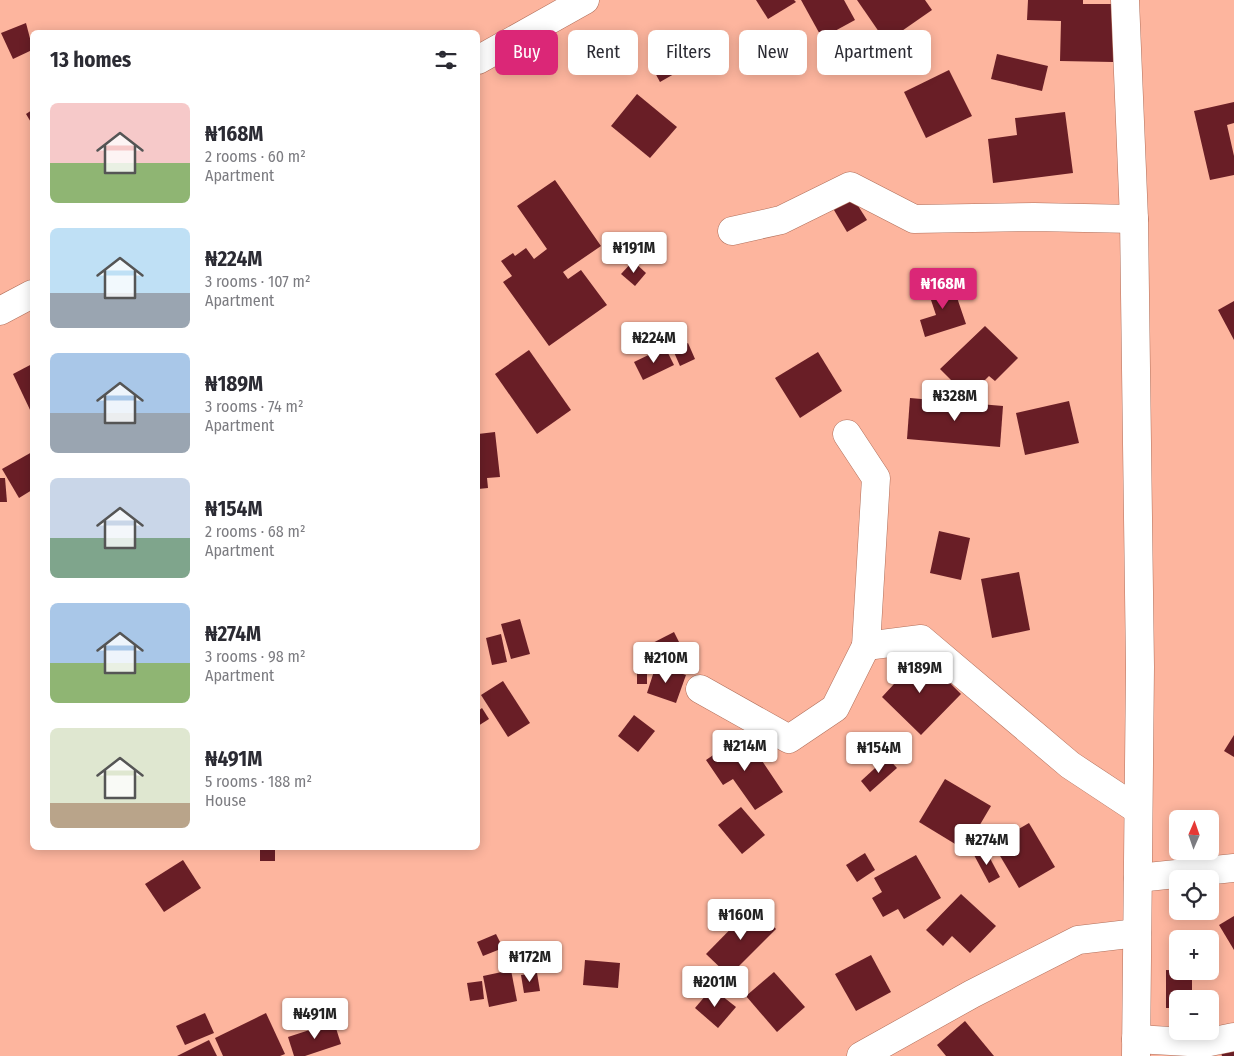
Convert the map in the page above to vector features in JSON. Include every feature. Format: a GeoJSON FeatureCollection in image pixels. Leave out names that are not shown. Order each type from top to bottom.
{"type":"FeatureCollection","features":[{"type":"Feature","properties":{"kind":"street"},"geometry":{"type":"LineString","coordinates":[[480,59],[585,0]]}},
{"type":"Feature","properties":{"kind":"street"},"geometry":{"type":"LineString","coordinates":[[1125,0],[1134,219],[1140,666],[1136,1047],[1204,1042],[1234,1037]]}},
{"type":"Feature","properties":{"kind":"street"},"geometry":{"type":"LineString","coordinates":[[732,230],[781,220],[850,186],[914,218],[1034,217],[1134,219]]}},
{"type":"Feature","properties":{"kind":"street"},"geometry":{"type":"LineString","coordinates":[[0,311],[30,295]]}},
{"type":"Feature","properties":{"kind":"street"},"geometry":{"type":"LineString","coordinates":[[700,689],[789,739],[834,708],[866,646],[876,478],[847,434]]}},
{"type":"Feature","properties":{"kind":"street"},"geometry":{"type":"LineString","coordinates":[[866,646],[921,639],[1070,765],[1138,810]]}},
{"type":"Feature","properties":{"kind":"street"},"geometry":{"type":"LineString","coordinates":[[1138,878],[1234,868]]}},
{"type":"Feature","properties":{"kind":"street"},"geometry":{"type":"LineString","coordinates":[[861,1056],[972,994],[1078,940],[1137,934]]}},
{"type":"Feature","properties":{"kind":"building"},"geometry":{"type":"Polygon","coordinates":[[[756,0],[794,0],[796,2],[768,19],[756,0]]]}},
{"type":"Feature","properties":{"kind":"building"},"geometry":{"type":"Polygon","coordinates":[[[801,0],[844,0],[855,20],[837,30],[818,30],[801,0]]]}},
{"type":"Feature","properties":{"kind":"building"},"geometry":{"type":"Polygon","coordinates":[[[857,0],[925,0],[932,10],[903,30],[878,30],[857,0]]]}},
{"type":"Feature","properties":{"kind":"building"},"geometry":{"type":"Polygon","coordinates":[[[1028,0],[1083,0],[1083,4],[1115,4],[1113,62],[1060,61],[1061,21],[1027,20],[1028,0]]]}},
{"type":"Feature","properties":{"kind":"building"},"geometry":{"type":"Polygon","coordinates":[[[26,23],[30,38],[30,51],[13,59],[1,33],[26,23]]]}},
{"type":"Feature","properties":{"kind":"building"},"geometry":{"type":"Polygon","coordinates":[[[997,54],[1048,66],[1042,91],[991,79],[997,54]]]}},
{"type":"Feature","properties":{"kind":"building"},"geometry":{"type":"Polygon","coordinates":[[[949,70],[972,116],[926,138],[904,92],[949,70]]]}},
{"type":"Feature","properties":{"kind":"building"},"geometry":{"type":"Polygon","coordinates":[[[656,75],[672,75],[660,82],[656,75]]]}},
{"type":"Feature","properties":{"kind":"building"},"geometry":{"type":"Polygon","coordinates":[[[637,94],[677,127],[650,158],[611,126],[637,94]]]}},
{"type":"Feature","properties":{"kind":"building"},"geometry":{"type":"Polygon","coordinates":[[[1234,102],[1234,123],[1227,125],[1234,156],[1234,175],[1210,180],[1194,111],[1234,102]]]}},
{"type":"Feature","properties":{"kind":"building"},"geometry":{"type":"Polygon","coordinates":[[[30,111],[30,121],[26,114],[30,111]]]}},
{"type":"Feature","properties":{"kind":"building"},"geometry":{"type":"Polygon","coordinates":[[[1065,112],[1073,173],[993,183],[988,139],[1017,135],[1015,118],[1065,112]]]}},
{"type":"Feature","properties":{"kind":"building"},"geometry":{"type":"Polygon","coordinates":[[[555,180],[601,246],[563,272],[568,279],[581,270],[607,305],[549,346],[503,282],[512,276],[501,261],[513,253],[515,256],[526,248],[534,259],[547,249],[517,206],[555,180]]]}},
{"type":"Feature","properties":{"kind":"building"},"geometry":{"type":"Polygon","coordinates":[[[850,193],[867,220],[847,232],[831,205],[850,193]]]}},
{"type":"Feature","properties":{"kind":"building"},"geometry":{"type":"Polygon","coordinates":[[[633,261],[646,273],[635,286],[621,274],[633,261]]]}},
{"type":"Feature","properties":{"kind":"building"},"geometry":{"type":"Polygon","coordinates":[[[951,280],[966,324],[925,337],[920,320],[936,315],[927,288],[951,280]]]}},
{"type":"Feature","properties":{"kind":"building"},"geometry":{"type":"Polygon","coordinates":[[[1234,301],[1234,340],[1218,310],[1234,301]]]}},
{"type":"Feature","properties":{"kind":"building"},"geometry":{"type":"Polygon","coordinates":[[[985,326],[1018,358],[995,381],[989,376],[972,393],[962,383],[958,387],[940,369],[985,326]]]}},
{"type":"Feature","properties":{"kind":"building"},"geometry":{"type":"Polygon","coordinates":[[[688,343],[695,359],[680,366],[673,350],[688,343]]]}},
{"type":"Feature","properties":{"kind":"building"},"geometry":{"type":"Polygon","coordinates":[[[665,347],[674,365],[643,380],[634,362],[665,347]]]}},
{"type":"Feature","properties":{"kind":"building"},"geometry":{"type":"Polygon","coordinates":[[[529,350],[571,410],[537,434],[495,374],[529,350]]]}},
{"type":"Feature","properties":{"kind":"building"},"geometry":{"type":"Polygon","coordinates":[[[818,352],[842,391],[800,418],[775,378],[818,352]]]}},
{"type":"Feature","properties":{"kind":"building"},"geometry":{"type":"Polygon","coordinates":[[[30,365],[30,410],[13,374],[30,365]]]}},
{"type":"Feature","properties":{"kind":"building"},"geometry":{"type":"Polygon","coordinates":[[[910,398],[1003,406],[1000,447],[907,439],[910,398]]]}},
{"type":"Feature","properties":{"kind":"building"},"geometry":{"type":"Polygon","coordinates":[[[1069,401],[1079,443],[1025,455],[1016,413],[1069,401]]]}},
{"type":"Feature","properties":{"kind":"building"},"geometry":{"type":"Polygon","coordinates":[[[495,432],[500,477],[487,478],[488,488],[480,489],[480,434],[495,432]]]}},
{"type":"Feature","properties":{"kind":"building"},"geometry":{"type":"Polygon","coordinates":[[[30,453],[30,491],[19,498],[2,469],[30,453]]]}},
{"type":"Feature","properties":{"kind":"building"},"geometry":{"type":"Polygon","coordinates":[[[0,478],[5,478],[7,502],[0,502],[0,478]]]}},
{"type":"Feature","properties":{"kind":"building"},"geometry":{"type":"Polygon","coordinates":[[[939,531],[970,538],[961,580],[930,573],[939,531]]]}},
{"type":"Feature","properties":{"kind":"building"},"geometry":{"type":"Polygon","coordinates":[[[1019,572],[1030,630],[992,638],[981,579],[1019,572]]]}},
{"type":"Feature","properties":{"kind":"building"},"geometry":{"type":"Polygon","coordinates":[[[520,619],[530,654],[511,659],[501,624],[520,619]]]}},
{"type":"Feature","properties":{"kind":"building"},"geometry":{"type":"Polygon","coordinates":[[[674,632],[682,648],[646,666],[637,651],[674,632]]]}},
{"type":"Feature","properties":{"kind":"building"},"geometry":{"type":"Polygon","coordinates":[[[501,634],[507,662],[492,665],[486,638],[501,634]]]}},
{"type":"Feature","properties":{"kind":"building"},"geometry":{"type":"Polygon","coordinates":[[[923,656],[961,694],[921,735],[882,697],[894,684],[887,676],[898,665],[906,673],[923,656]]]}},
{"type":"Feature","properties":{"kind":"building"},"geometry":{"type":"Polygon","coordinates":[[[656,665],[686,675],[676,703],[647,693],[656,665]]]}},
{"type":"Feature","properties":{"kind":"building"},"geometry":{"type":"Polygon","coordinates":[[[647,670],[647,684],[637,684],[637,671],[647,670]]]}},
{"type":"Feature","properties":{"kind":"building"},"geometry":{"type":"Polygon","coordinates":[[[503,681],[530,723],[508,737],[481,695],[503,681]]]}},
{"type":"Feature","properties":{"kind":"building"},"geometry":{"type":"Polygon","coordinates":[[[482,708],[489,719],[480,725],[480,710],[482,708]]]}},
{"type":"Feature","properties":{"kind":"building"},"geometry":{"type":"Polygon","coordinates":[[[634,715],[655,731],[638,752],[618,736],[634,715]]]}},
{"type":"Feature","properties":{"kind":"building"},"geometry":{"type":"Polygon","coordinates":[[[744,734],[783,792],[755,810],[733,779],[723,785],[706,760],[744,734]]]}},
{"type":"Feature","properties":{"kind":"building"},"geometry":{"type":"Polygon","coordinates":[[[1234,735],[1234,757],[1224,751],[1234,735]]]}},
{"type":"Feature","properties":{"kind":"building"},"geometry":{"type":"Polygon","coordinates":[[[887,757],[897,768],[870,792],[861,781],[887,757]]]}},
{"type":"Feature","properties":{"kind":"building"},"geometry":{"type":"Polygon","coordinates":[[[945,779],[991,806],[965,850],[919,822],[945,779]]]}},
{"type":"Feature","properties":{"kind":"building"},"geometry":{"type":"Polygon","coordinates":[[[741,807],[765,835],[742,854],[718,825],[741,807]]]}},
{"type":"Feature","properties":{"kind":"building"},"geometry":{"type":"Polygon","coordinates":[[[1029,823],[1055,867],[1019,888],[993,844],[1029,823]]]}},
{"type":"Feature","properties":{"kind":"building"},"geometry":{"type":"Polygon","coordinates":[[[985,849],[1000,877],[989,883],[974,855],[985,849]]]}},
{"type":"Feature","properties":{"kind":"building"},"geometry":{"type":"Polygon","coordinates":[[[260,850],[275,850],[275,861],[260,861],[260,850]]]}},
{"type":"Feature","properties":{"kind":"building"},"geometry":{"type":"Polygon","coordinates":[[[865,853],[875,870],[857,882],[846,865],[865,853]]]}},
{"type":"Feature","properties":{"kind":"building"},"geometry":{"type":"Polygon","coordinates":[[[916,855],[941,898],[904,919],[898,909],[883,917],[872,898],[882,892],[874,878],[916,855]]]}},
{"type":"Feature","properties":{"kind":"building"},"geometry":{"type":"Polygon","coordinates":[[[183,860],[201,888],[164,912],[145,884],[183,860]]]}},
{"type":"Feature","properties":{"kind":"building"},"geometry":{"type":"Polygon","coordinates":[[[961,894],[996,926],[970,953],[952,936],[943,946],[926,930],[961,894]]]}},
{"type":"Feature","properties":{"kind":"building"},"geometry":{"type":"Polygon","coordinates":[[[753,906],[776,929],[729,976],[706,954],[753,906]]]}},
{"type":"Feature","properties":{"kind":"building"},"geometry":{"type":"Polygon","coordinates":[[[1234,916],[1234,950],[1219,925],[1234,916]]]}},
{"type":"Feature","properties":{"kind":"building"},"geometry":{"type":"Polygon","coordinates":[[[496,934],[503,948],[483,956],[477,942],[496,934]]]}},
{"type":"Feature","properties":{"kind":"building"},"geometry":{"type":"Polygon","coordinates":[[[871,955],[891,992],[856,1011],[835,974],[871,955]]]}},
{"type":"Feature","properties":{"kind":"building"},"geometry":{"type":"Polygon","coordinates":[[[585,960],[620,963],[618,988],[583,985],[585,960]]]}},
{"type":"Feature","properties":{"kind":"building"},"geometry":{"type":"Polygon","coordinates":[[[511,970],[517,1001],[489,1007],[483,976],[511,970]]]}},
{"type":"Feature","properties":{"kind":"building"},"geometry":{"type":"Polygon","coordinates":[[[1166,970],[1169,970],[1169,980],[1192,980],[1192,990],[1169,990],[1169,1008],[1166,1008],[1166,970]]]}},
{"type":"Feature","properties":{"kind":"building"},"geometry":{"type":"Polygon","coordinates":[[[774,972],[805,1007],[777,1032],[746,996],[774,972]]]}},
{"type":"Feature","properties":{"kind":"building"},"geometry":{"type":"Polygon","coordinates":[[[537,973],[540,991],[524,993],[521,975],[537,973]]]}},
{"type":"Feature","properties":{"kind":"building"},"geometry":{"type":"Polygon","coordinates":[[[482,981],[484,999],[470,1001],[467,983],[482,981]]]}},
{"type":"Feature","properties":{"kind":"building"},"geometry":{"type":"Polygon","coordinates":[[[712,988],[736,1007],[718,1028],[695,1008],[712,988]]]}},
{"type":"Feature","properties":{"kind":"building"},"geometry":{"type":"Polygon","coordinates":[[[205,1013],[214,1033],[185,1045],[176,1026],[205,1013]]]}},
{"type":"Feature","properties":{"kind":"building"},"geometry":{"type":"Polygon","coordinates":[[[266,1013],[285,1054],[280,1056],[223,1056],[215,1038],[266,1013]]]}},
{"type":"Feature","properties":{"kind":"building"},"geometry":{"type":"Polygon","coordinates":[[[309,1015],[311,1025],[299,1027],[297,1018],[309,1015]]]}},
{"type":"Feature","properties":{"kind":"building"},"geometry":{"type":"Polygon","coordinates":[[[965,1021],[994,1056],[946,1056],[937,1045],[965,1021]]]}},
{"type":"Feature","properties":{"kind":"building"},"geometry":{"type":"Polygon","coordinates":[[[334,1022],[341,1044],[305,1056],[294,1056],[288,1037],[334,1022]]]}},
{"type":"Feature","properties":{"kind":"building"},"geometry":{"type":"Polygon","coordinates":[[[209,1040],[217,1056],[177,1056],[209,1040]]]}},
{"type":"Feature","properties":{"kind":"building"},"geometry":{"type":"Polygon","coordinates":[[[1234,1046],[1234,1056],[1222,1056],[1220,1049],[1234,1046]]]}}]}
